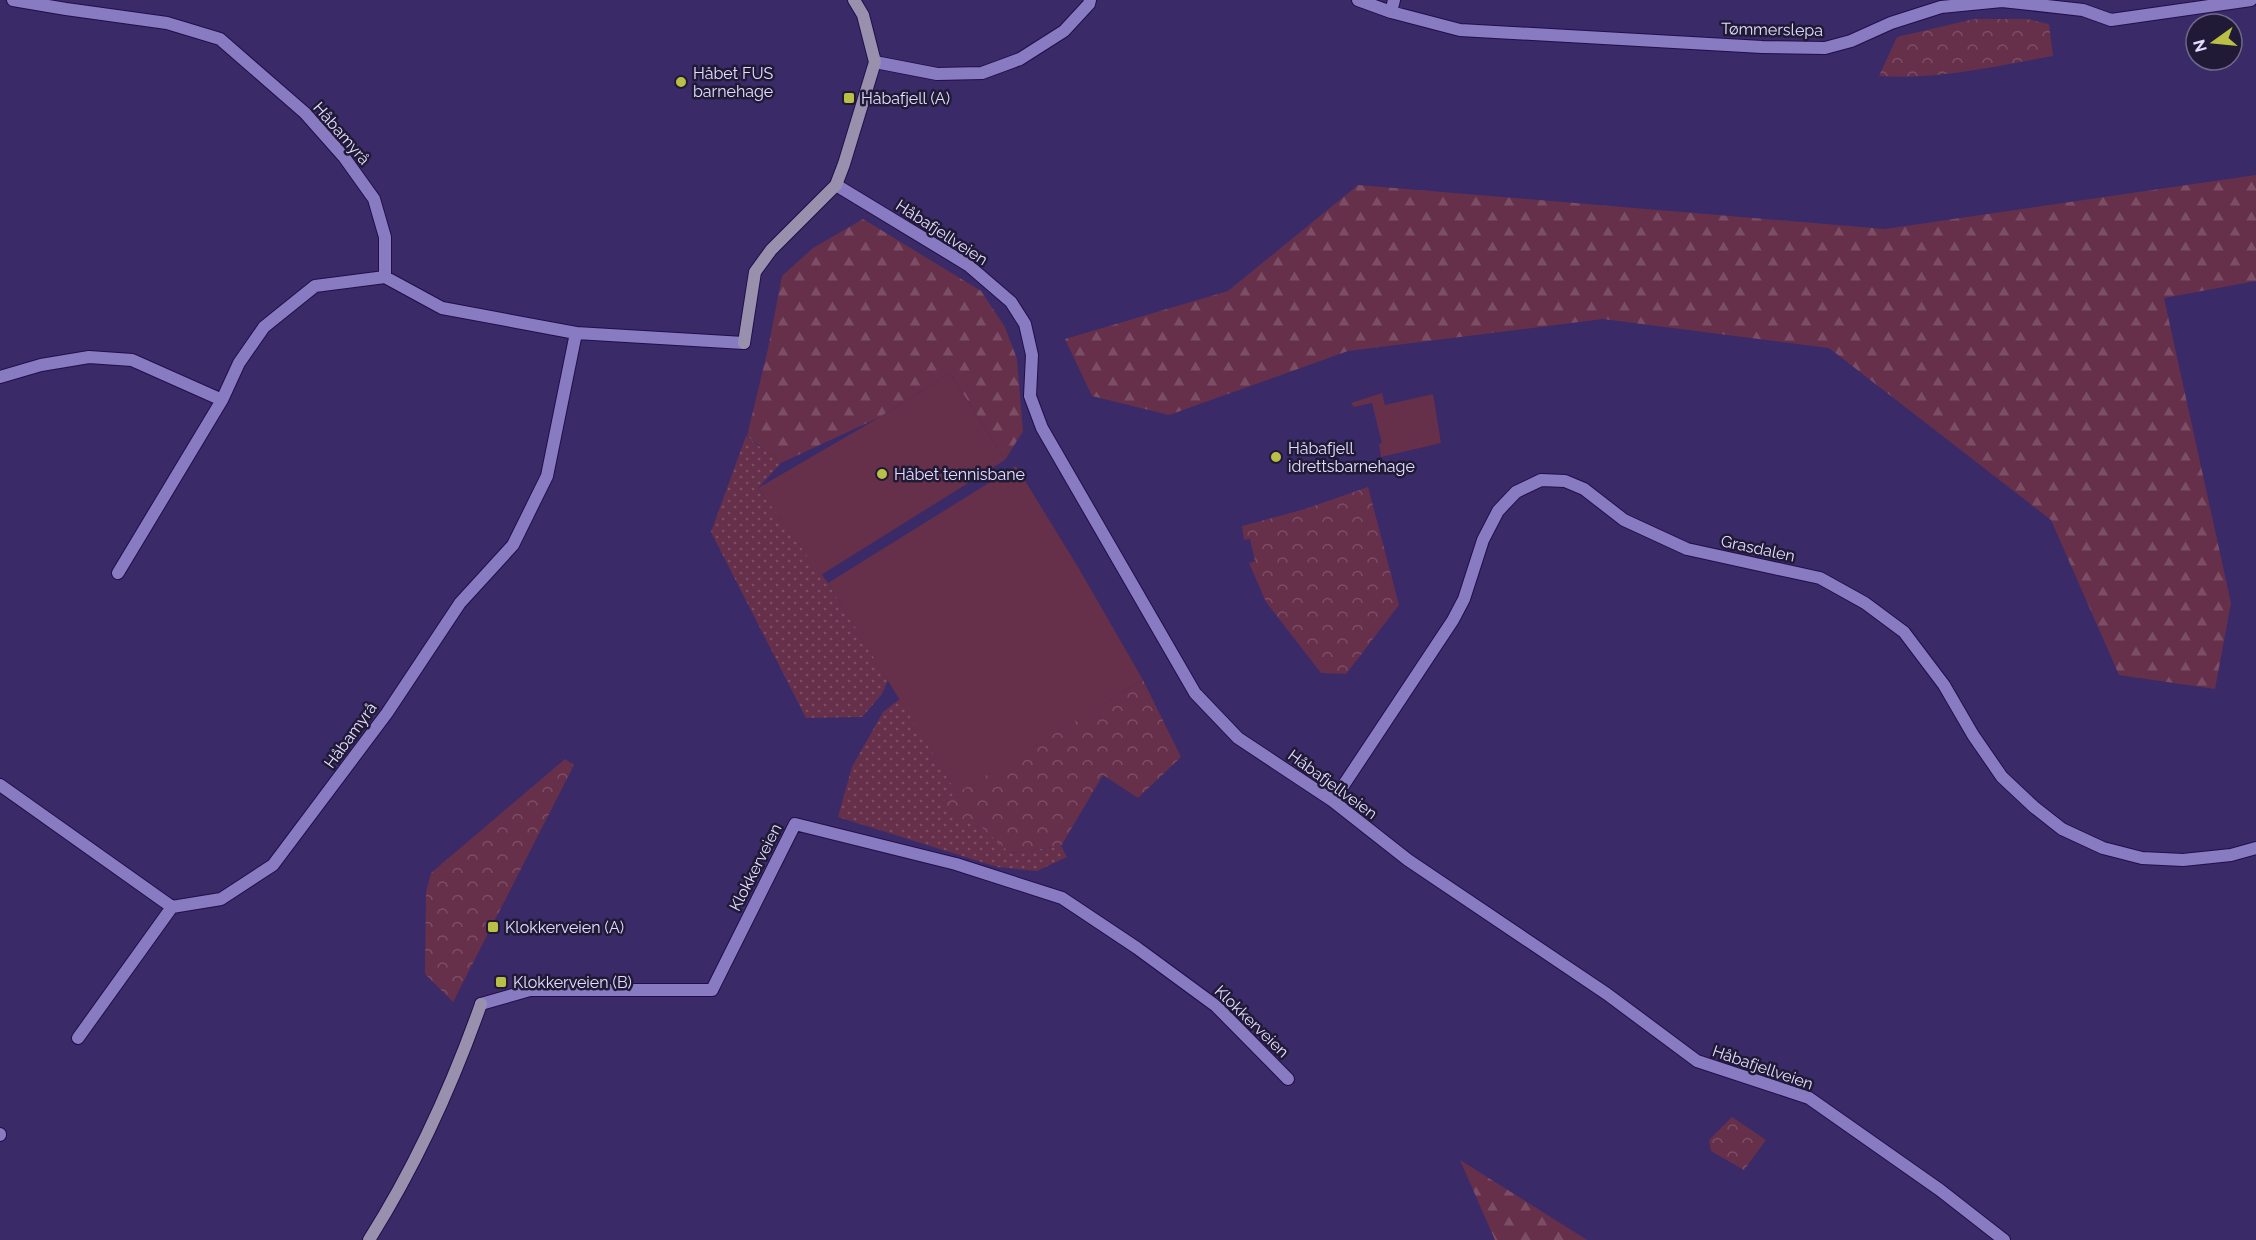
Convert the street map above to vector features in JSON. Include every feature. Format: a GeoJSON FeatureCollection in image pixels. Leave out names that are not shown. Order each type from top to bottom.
{"type":"FeatureCollection","features":[{"type":"Feature","properties":{"kind":"street","name":"Håbamyrå"},"geometry":{"type":"LineString","coordinates":[[13,0],[167,22],[220,39],[305,113],[344,157],[374,199],[385,237],[385,278]]}},
{"type":"Feature","properties":{"kind":"street"},"geometry":{"type":"LineString","coordinates":[[118,573],[222,399],[239,363],[264,327],[315,286],[385,278],[442,308],[576,333],[744,343],[755,272],[771,250],[836,185],[844,164],[875,62],[863,15],[854,0]]}},
{"type":"Feature","properties":{"kind":"street"},"geometry":{"type":"LineString","coordinates":[[875,62],[937,74],[982,73],[1020,59],[1064,31],[1089,4],[1090,0]]}},
{"type":"Feature","properties":{"kind":"street","name":"Tømmerslepa"},"geometry":{"type":"LineString","coordinates":[[1358,0],[1392,6],[1460,30],[1762,47],[1825,48],[1851,41],[1891,23],[1941,7],[2002,1],[2083,10],[2111,20],[2251,0]]}},
{"type":"Feature","properties":{"kind":"street","name":"Håbafjellveien"},"geometry":{"type":"LineString","coordinates":[[836,185],[968,265],[1011,302],[1025,324],[1032,355],[1030,396],[1042,428],[1195,693],[1238,738],[1333,801],[1408,860],[1607,994],[1696,1061],[1809,1098],[1940,1190],[2004,1240]]}},
{"type":"Feature","properties":{"kind":"street","name":"Håbamyrå"},"geometry":{"type":"LineString","coordinates":[[172,907],[221,899],[273,865],[387,712],[460,603],[513,545],[547,476],[576,333]]}},
{"type":"Feature","properties":{"kind":"street"},"geometry":{"type":"LineString","coordinates":[[0,377],[41,365],[89,357],[132,360],[222,399]]}},
{"type":"Feature","properties":{"kind":"street","name":"Grasdalen"},"geometry":{"type":"LineString","coordinates":[[1333,801],[1453,620],[1464,599],[1483,540],[1498,511],[1516,492],[1541,480],[1565,481],[1584,489],[1624,519],[1687,549],[1820,578],[1865,603],[1904,632],[1944,685],[1973,735],[2002,777],[2062,829],[2103,848],[2142,858],[2183,860],[2231,855],[2256,848]]}},
{"type":"Feature","properties":{"kind":"street"},"geometry":{"type":"LineString","coordinates":[[0,785],[172,907],[78,1038]]}},
{"type":"Feature","properties":{"kind":"street","name":"Klokkerveien"},"geometry":{"type":"LineString","coordinates":[[369,1240],[432,1125],[464,1053],[481,1004],[530,990],[712,990],[795,824],[956,864],[1062,898],[1137,948],[1216,1006],[1288,1079]]}},
{"type":"Feature","properties":{"kind":"green space"},"geometry":{"type":"Polygon","coordinates":[[[1974,19],[2027,19],[2049,24],[2053,56],[1945,74],[1879,76],[1897,37],[1974,19]]]}},
{"type":"Feature","properties":{"kind":"green space"},"geometry":{"type":"Polygon","coordinates":[[[2256,175],[2256,281],[2164,298],[2231,603],[2215,689],[2119,675],[2051,520],[1829,348],[1603,319],[1348,351],[1169,415],[1092,396],[1065,339],[1228,291],[1358,185],[1885,229],[2256,175]]]}},
{"type":"Feature","properties":{"kind":"green space"},"geometry":{"type":"Polygon","coordinates":[[[863,219],[981,291],[1005,327],[1017,359],[1023,431],[1005,460],[950,373],[880,417],[781,463],[747,436],[768,349],[782,276],[813,248],[863,219]]]}},
{"type":"Feature","properties":{"kind":"green space","name":"Håbet tennisbane"},"geometry":{"type":"Polygon","coordinates":[[[950,373],[1005,460],[821,575],[758,488],[950,373]]]}},
{"type":"Feature","properties":{"kind":"green space"},"geometry":{"type":"Polygon","coordinates":[[[1382,393],[1385,405],[1433,394],[1441,443],[1381,457],[1379,444],[1382,443],[1372,403],[1354,407],[1351,403],[1382,393]]]}},
{"type":"Feature","properties":{"kind":"green space"},"geometry":{"type":"Polygon","coordinates":[[[746,436],[781,463],[758,488],[828,583],[888,680],[882,694],[862,717],[806,718],[711,532],[746,436]]]}},
{"type":"Feature","properties":{"kind":"green space"},"geometry":{"type":"Polygon","coordinates":[[[1016,466],[1143,680],[957,793],[828,583],[1016,466]]]}},
{"type":"Feature","properties":{"kind":"green space"},"geometry":{"type":"Polygon","coordinates":[[[1368,487],[1399,605],[1346,674],[1321,673],[1266,602],[1249,563],[1255,561],[1250,539],[1244,540],[1242,526],[1305,509],[1368,487]]]}},
{"type":"Feature","properties":{"kind":"green space"},"geometry":{"type":"Polygon","coordinates":[[[1143,680],[1181,757],[1138,798],[1103,775],[1061,846],[1010,853],[978,824],[958,822],[943,801],[1143,680]]]}},
{"type":"Feature","properties":{"kind":"green space"},"geometry":{"type":"Polygon","coordinates":[[[900,699],[957,793],[943,802],[978,824],[1011,853],[1061,846],[1067,857],[1037,871],[997,867],[838,817],[852,767],[883,712],[900,699]]]}},
{"type":"Feature","properties":{"kind":"green space"},"geometry":{"type":"Polygon","coordinates":[[[565,759],[574,765],[453,1002],[425,974],[426,892],[431,873],[565,759]]]}},
{"type":"Feature","properties":{"kind":"green space"},"geometry":{"type":"Polygon","coordinates":[[[1732,1117],[1766,1140],[1744,1170],[1711,1151],[1709,1140],[1732,1117]]]}},
{"type":"Feature","properties":{"kind":"green space"},"geometry":{"type":"Polygon","coordinates":[[[1460,1160],[1587,1240],[1495,1240],[1460,1160]]]}},
{"type":"Feature","properties":{"kind":"place","name":"Håbet FUS barnehage"},"geometry":{"type":"Point","coordinates":[681,82]}},
{"type":"Feature","properties":{"kind":"place","name":"Håbafjell (A)"},"geometry":{"type":"Point","coordinates":[849,98]}},
{"type":"Feature","properties":{"kind":"place","name":"Håbafjell idrettsbarnehage"},"geometry":{"type":"Point","coordinates":[1276,457]}},
{"type":"Feature","properties":{"kind":"place","name":"Håbet tennisbane"},"geometry":{"type":"Point","coordinates":[882,474]}},
{"type":"Feature","properties":{"kind":"place","name":"Klokkerveien (A)"},"geometry":{"type":"Point","coordinates":[493,927]}},
{"type":"Feature","properties":{"kind":"place","name":"Klokkerveien (B)"},"geometry":{"type":"Point","coordinates":[501,982]}}]}
